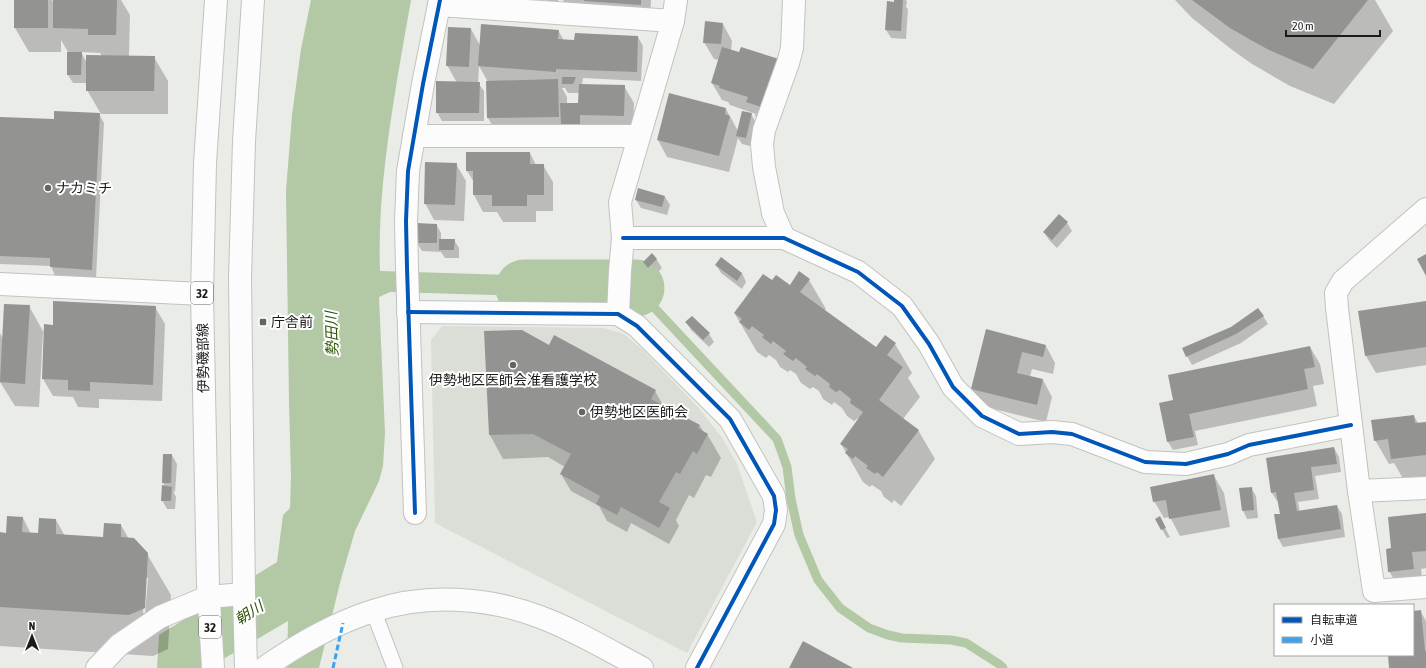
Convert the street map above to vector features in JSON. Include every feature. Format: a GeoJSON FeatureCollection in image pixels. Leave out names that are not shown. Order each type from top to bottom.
{"type":"FeatureCollection","features":[{"type":"Feature","properties":{"kind":"street","name":"伊勢磯部線"},"geometry":{"type":"LineString","coordinates":[[213,668],[208,591],[202,294],[205,163],[216,0]]}},
{"type":"Feature","properties":{"kind":"street"},"geometry":{"type":"LineString","coordinates":[[253,0],[244,141],[240,278],[244,585],[258,664],[333,627],[373,610],[423,600],[457,600],[509,607],[539,616],[573,631],[642,668]]}},
{"type":"Feature","properties":{"kind":"street"},"geometry":{"type":"LineString","coordinates":[[784,238],[773,212],[764,166],[762,144],[764,130],[792,48],[794,0]]}},
{"type":"Feature","properties":{"kind":"street"},"geometry":{"type":"LineString","coordinates":[[415,513],[406,221],[408,171],[440,3],[675,11],[620,202],[623,238],[618,308]]}},
{"type":"Feature","properties":{"kind":"street"},"geometry":{"type":"LineString","coordinates":[[414,136],[638,136]]}},
{"type":"Feature","properties":{"kind":"street"},"geometry":{"type":"LineString","coordinates":[[1426,209],[1343,280],[1336,292],[1359,491],[1374,591],[1426,587]]}},
{"type":"Feature","properties":{"kind":"street"},"geometry":{"type":"LineString","coordinates":[[623,238],[784,238],[858,272],[902,306],[928,344],[953,387],[982,416],[1020,434],[1052,432],[1072,434],[1145,462],[1186,464],[1228,454],[1249,445],[1351,425]]}},
{"type":"Feature","properties":{"kind":"street"},"geometry":{"type":"LineString","coordinates":[[0,284],[202,294]]}},
{"type":"Feature","properties":{"kind":"street"},"geometry":{"type":"LineString","coordinates":[[408,304],[618,308],[730,418],[774,496],[776,510],[774,524],[697,668]]}},
{"type":"Feature","properties":{"kind":"street"},"geometry":{"type":"LineString","coordinates":[[1359,491],[1426,488]]}},
{"type":"Feature","properties":{"kind":"street"},"geometry":{"type":"LineString","coordinates":[[97,668],[119,646],[160,617],[208,591],[244,585]]}},
{"type":"Feature","properties":{"kind":"lane"},"geometry":{"type":"LineString","coordinates":[[373,610],[396,668]]}},
{"type":"Feature","properties":{"kind":"shaded area"},"geometry":{"type":"Polygon","coordinates":[[[442,326],[604,328],[624,334],[643,350],[698,407],[723,439],[737,464],[757,522],[687,653],[435,523],[431,340],[442,326]]]}},
{"type":"Feature","properties":{"kind":"water"},"geometry":{"type":"Polygon","coordinates":[[[311,0],[411,0],[393,103],[383,181],[380,271],[605,278],[603,298],[390,292],[379,297],[385,433],[383,466],[379,481],[355,531],[341,579],[319,668],[287,668],[288,621],[208,668],[157,668],[159,635],[277,562],[283,515],[290,508],[291,477],[286,191],[292,115],[301,49],[311,0]]]}},
{"type":"Feature","properties":{"kind":"building"},"geometry":{"type":"Polygon","coordinates":[[[14,0],[48,0],[48,28],[14,28],[14,0]]]}},
{"type":"Feature","properties":{"kind":"building"},"geometry":{"type":"Polygon","coordinates":[[[53,0],[117,0],[116,35],[88,35],[88,29],[53,28],[53,0]]]}},
{"type":"Feature","properties":{"kind":"building"},"geometry":{"type":"Polygon","coordinates":[[[641,0],[641,5],[584,1],[641,0]]]}},
{"type":"Feature","properties":{"kind":"building"},"geometry":{"type":"Polygon","coordinates":[[[894,0],[903,0],[901,31],[885,30],[887,1],[894,2],[894,0]]]}},
{"type":"Feature","properties":{"kind":"building"},"geometry":{"type":"Polygon","coordinates":[[[1192,0],[1368,0],[1313,69],[1269,50],[1249,39],[1230,28],[1192,0]]]}},
{"type":"Feature","properties":{"kind":"building"},"geometry":{"type":"Polygon","coordinates":[[[705,21],[723,23],[721,44],[703,43],[705,21]]]}},
{"type":"Feature","properties":{"kind":"building"},"geometry":{"type":"Polygon","coordinates":[[[481,24],[559,30],[558,39],[574,40],[575,33],[638,36],[637,72],[556,69],[556,72],[478,66],[481,24]]]}},
{"type":"Feature","properties":{"kind":"building"},"geometry":{"type":"Polygon","coordinates":[[[448,27],[471,28],[469,67],[446,66],[448,27]]]}},
{"type":"Feature","properties":{"kind":"building"},"geometry":{"type":"Polygon","coordinates":[[[722,47],[739,52],[741,47],[779,59],[764,104],[761,103],[761,107],[746,102],[748,97],[719,88],[720,86],[711,83],[722,47]]]}},
{"type":"Feature","properties":{"kind":"building"},"geometry":{"type":"Polygon","coordinates":[[[67,52],[82,52],[81,75],[67,75],[67,52]]]}},
{"type":"Feature","properties":{"kind":"building"},"geometry":{"type":"Polygon","coordinates":[[[86,55],[155,56],[154,91],[86,91],[86,55]]]}},
{"type":"Feature","properties":{"kind":"building"},"geometry":{"type":"Polygon","coordinates":[[[562,77],[576,77],[573,84],[562,84],[562,77]]]}},
{"type":"Feature","properties":{"kind":"building"},"geometry":{"type":"Polygon","coordinates":[[[558,79],[559,117],[487,118],[486,81],[558,79]]]}},
{"type":"Feature","properties":{"kind":"building"},"geometry":{"type":"Polygon","coordinates":[[[436,81],[480,82],[479,113],[436,113],[436,81]]]}},
{"type":"Feature","properties":{"kind":"building"},"geometry":{"type":"Polygon","coordinates":[[[579,84],[625,85],[624,116],[580,115],[580,124],[561,124],[560,103],[578,103],[579,84]]]}},
{"type":"Feature","properties":{"kind":"building"},"geometry":{"type":"Polygon","coordinates":[[[669,93],[726,108],[725,114],[730,116],[719,156],[657,140],[669,93]]]}},
{"type":"Feature","properties":{"kind":"building","name":"ナカミチ"},"geometry":{"type":"Polygon","coordinates":[[[54,111],[100,113],[92,270],[50,267],[50,258],[0,256],[0,117],[54,119],[54,111]]]}},
{"type":"Feature","properties":{"kind":"building"},"geometry":{"type":"Polygon","coordinates":[[[742,111],[752,113],[746,138],[736,136],[742,111]]]}},
{"type":"Feature","properties":{"kind":"building"},"geometry":{"type":"Polygon","coordinates":[[[466,152],[530,152],[530,164],[544,164],[544,195],[527,195],[527,206],[492,206],[492,195],[473,195],[473,171],[466,171],[466,152]]]}},
{"type":"Feature","properties":{"kind":"building"},"geometry":{"type":"Polygon","coordinates":[[[425,162],[457,163],[455,205],[424,204],[425,162]]]}},
{"type":"Feature","properties":{"kind":"building"},"geometry":{"type":"Polygon","coordinates":[[[638,188],[665,196],[662,207],[635,200],[638,188]]]}},
{"type":"Feature","properties":{"kind":"building"},"geometry":{"type":"Polygon","coordinates":[[[1059,214],[1068,222],[1052,240],[1043,232],[1059,214]]]}},
{"type":"Feature","properties":{"kind":"building"},"geometry":{"type":"Polygon","coordinates":[[[416,223],[437,224],[437,243],[416,243],[416,223]]]}},
{"type":"Feature","properties":{"kind":"building"},"geometry":{"type":"Polygon","coordinates":[[[439,239],[455,239],[454,250],[439,250],[439,239]]]}},
{"type":"Feature","properties":{"kind":"building"},"geometry":{"type":"Polygon","coordinates":[[[652,253],[657,259],[648,268],[643,262],[652,253]]]}},
{"type":"Feature","properties":{"kind":"building"},"geometry":{"type":"Polygon","coordinates":[[[1426,254],[1426,276],[1417,259],[1426,254]]]}},
{"type":"Feature","properties":{"kind":"building"},"geometry":{"type":"Polygon","coordinates":[[[721,257],[742,273],[737,281],[715,265],[721,257]]]}},
{"type":"Feature","properties":{"kind":"building"},"geometry":{"type":"Polygon","coordinates":[[[799,271],[810,279],[800,292],[876,347],[885,335],[896,343],[887,355],[903,367],[879,400],[919,430],[883,477],[877,472],[875,474],[866,468],[868,466],[855,456],[853,459],[845,453],[848,449],[840,444],[863,412],[850,403],[851,399],[840,390],[836,392],[829,387],[830,384],[817,374],[815,376],[805,369],[807,367],[796,358],[793,361],[783,354],[786,351],[773,341],[771,344],[762,337],[764,335],[752,326],[749,330],[739,322],[742,319],[734,313],[763,274],[772,280],[776,275],[790,285],[799,271]]]}},
{"type":"Feature","properties":{"kind":"building"},"geometry":{"type":"Polygon","coordinates":[[[53,301],[156,306],[153,385],[90,382],[90,391],[68,390],[68,380],[42,379],[44,324],[53,325],[53,301]]]}},
{"type":"Feature","properties":{"kind":"building"},"geometry":{"type":"Polygon","coordinates":[[[1426,301],[1426,347],[1365,356],[1358,311],[1426,301]]]}},
{"type":"Feature","properties":{"kind":"building"},"geometry":{"type":"Polygon","coordinates":[[[4,304],[30,305],[25,384],[0,382],[4,304]]]}},
{"type":"Feature","properties":{"kind":"building"},"geometry":{"type":"Polygon","coordinates":[[[1258,308],[1264,316],[1236,334],[1186,357],[1182,348],[1231,327],[1258,308]]]}},
{"type":"Feature","properties":{"kind":"building"},"geometry":{"type":"Polygon","coordinates":[[[692,316],[710,333],[703,340],[685,322],[692,316]]]}},
{"type":"Feature","properties":{"kind":"building"},"geometry":{"type":"Polygon","coordinates":[[[986,329],[1046,345],[1043,357],[1022,352],[1017,373],[1043,379],[1037,405],[971,389],[986,329]]]}},
{"type":"Feature","properties":{"kind":"building","name":"伊勢地区医師会"},"geometry":{"type":"Polygon","coordinates":[[[522,330],[549,345],[554,335],[656,390],[651,399],[700,425],[698,428],[708,434],[697,454],[693,451],[680,474],[676,472],[659,502],[670,508],[659,528],[621,507],[617,515],[596,504],[600,496],[560,474],[571,454],[533,434],[489,435],[484,331],[522,330]]]}},
{"type":"Feature","properties":{"kind":"building"},"geometry":{"type":"Polygon","coordinates":[[[1310,346],[1315,367],[1304,369],[1308,389],[1189,414],[1194,437],[1167,442],[1159,403],[1173,400],[1168,375],[1310,346]]]}},
{"type":"Feature","properties":{"kind":"building"},"geometry":{"type":"Polygon","coordinates":[[[1414,415],[1415,423],[1426,422],[1426,455],[1391,459],[1388,439],[1374,441],[1371,420],[1414,415]]]}},
{"type":"Feature","properties":{"kind":"building"},"geometry":{"type":"Polygon","coordinates":[[[1334,447],[1337,464],[1311,467],[1314,490],[1294,493],[1297,511],[1337,505],[1341,529],[1278,539],[1274,514],[1280,514],[1276,492],[1271,493],[1266,458],[1334,447]]]}},
{"type":"Feature","properties":{"kind":"building"},"geometry":{"type":"Polygon","coordinates":[[[163,454],[172,454],[171,483],[162,483],[163,454]]]}},
{"type":"Feature","properties":{"kind":"building"},"geometry":{"type":"Polygon","coordinates":[[[1214,474],[1221,510],[1169,519],[1166,500],[1153,502],[1150,487],[1214,474]]]}},
{"type":"Feature","properties":{"kind":"building"},"geometry":{"type":"Polygon","coordinates":[[[162,485],[172,487],[171,501],[161,501],[162,485]]]}},
{"type":"Feature","properties":{"kind":"building"},"geometry":{"type":"Polygon","coordinates":[[[1252,487],[1254,510],[1242,511],[1239,488],[1252,487]]]}},
{"type":"Feature","properties":{"kind":"building"},"geometry":{"type":"Polygon","coordinates":[[[1426,513],[1426,551],[1412,552],[1414,569],[1388,572],[1386,549],[1391,548],[1388,517],[1426,513]]]}},
{"type":"Feature","properties":{"kind":"building"},"geometry":{"type":"Polygon","coordinates":[[[7,516],[23,517],[22,532],[38,533],[39,518],[56,519],[56,534],[103,537],[104,523],[121,524],[121,537],[134,538],[148,553],[145,608],[129,615],[0,607],[0,532],[6,533],[7,516]]]}},
{"type":"Feature","properties":{"kind":"building"},"geometry":{"type":"Polygon","coordinates":[[[1160,516],[1166,528],[1161,530],[1155,519],[1160,516]]]}},
{"type":"Feature","properties":{"kind":"building"},"geometry":{"type":"Polygon","coordinates":[[[1421,610],[1426,651],[1426,668],[1389,668],[1388,656],[1414,656],[1414,611],[1421,610]]]}},
{"type":"Feature","properties":{"kind":"building"},"geometry":{"type":"Polygon","coordinates":[[[803,641],[853,668],[789,668],[803,641]]]}},
{"type":"Feature","properties":{"kind":"waterway"},"geometry":{"type":"LineString","coordinates":[[524,288],[636,288]]}},
{"type":"Feature","properties":{"kind":"waterway"},"geometry":{"type":"LineString","coordinates":[[636,288],[777,439],[787,467],[791,499],[799,535],[818,580],[840,608],[869,628],[888,635],[902,638],[951,640],[966,643],[1003,668]]}},
{"type":"Feature","properties":{"kind":"marked path"},"geometry":{"type":"LineString","coordinates":[[333,668],[343,623]]}},
{"type":"Feature","properties":{"kind":"cycle path"},"geometry":{"type":"LineString","coordinates":[[415,513],[406,221],[408,171],[423,84],[440,0]]}},
{"type":"Feature","properties":{"kind":"cycle path"},"geometry":{"type":"LineString","coordinates":[[623,238],[784,238],[858,272],[902,306],[929,344],[953,387],[982,416],[1019,434],[1052,432],[1072,434],[1145,462],[1186,464],[1228,454],[1249,445],[1351,425]]}},
{"type":"Feature","properties":{"kind":"cycle path"},"geometry":{"type":"LineString","coordinates":[[408,312],[618,314],[637,326],[730,419],[774,496],[776,510],[774,524],[697,668]]}},
{"type":"Feature","properties":{"kind":"place","name":"ナカミチ"},"geometry":{"type":"Point","coordinates":[48,188]}},
{"type":"Feature","properties":{"kind":"place","name":"庁舎前"},"geometry":{"type":"Point","coordinates":[263,322]}},
{"type":"Feature","properties":{"kind":"place","name":"伊勢地区医師会准看護学校"},"geometry":{"type":"Point","coordinates":[513,365]}},
{"type":"Feature","properties":{"kind":"place","name":"伊勢地区医師会"},"geometry":{"type":"Point","coordinates":[582,412]}},
{"type":"Feature","properties":{"kind":"water label","name":"勢田川"},"geometry":{"type":"Point","coordinates":[332,334]}},
{"type":"Feature","properties":{"kind":"water label","name":"朝川"},"geometry":{"type":"Point","coordinates":[249,613]}}]}
